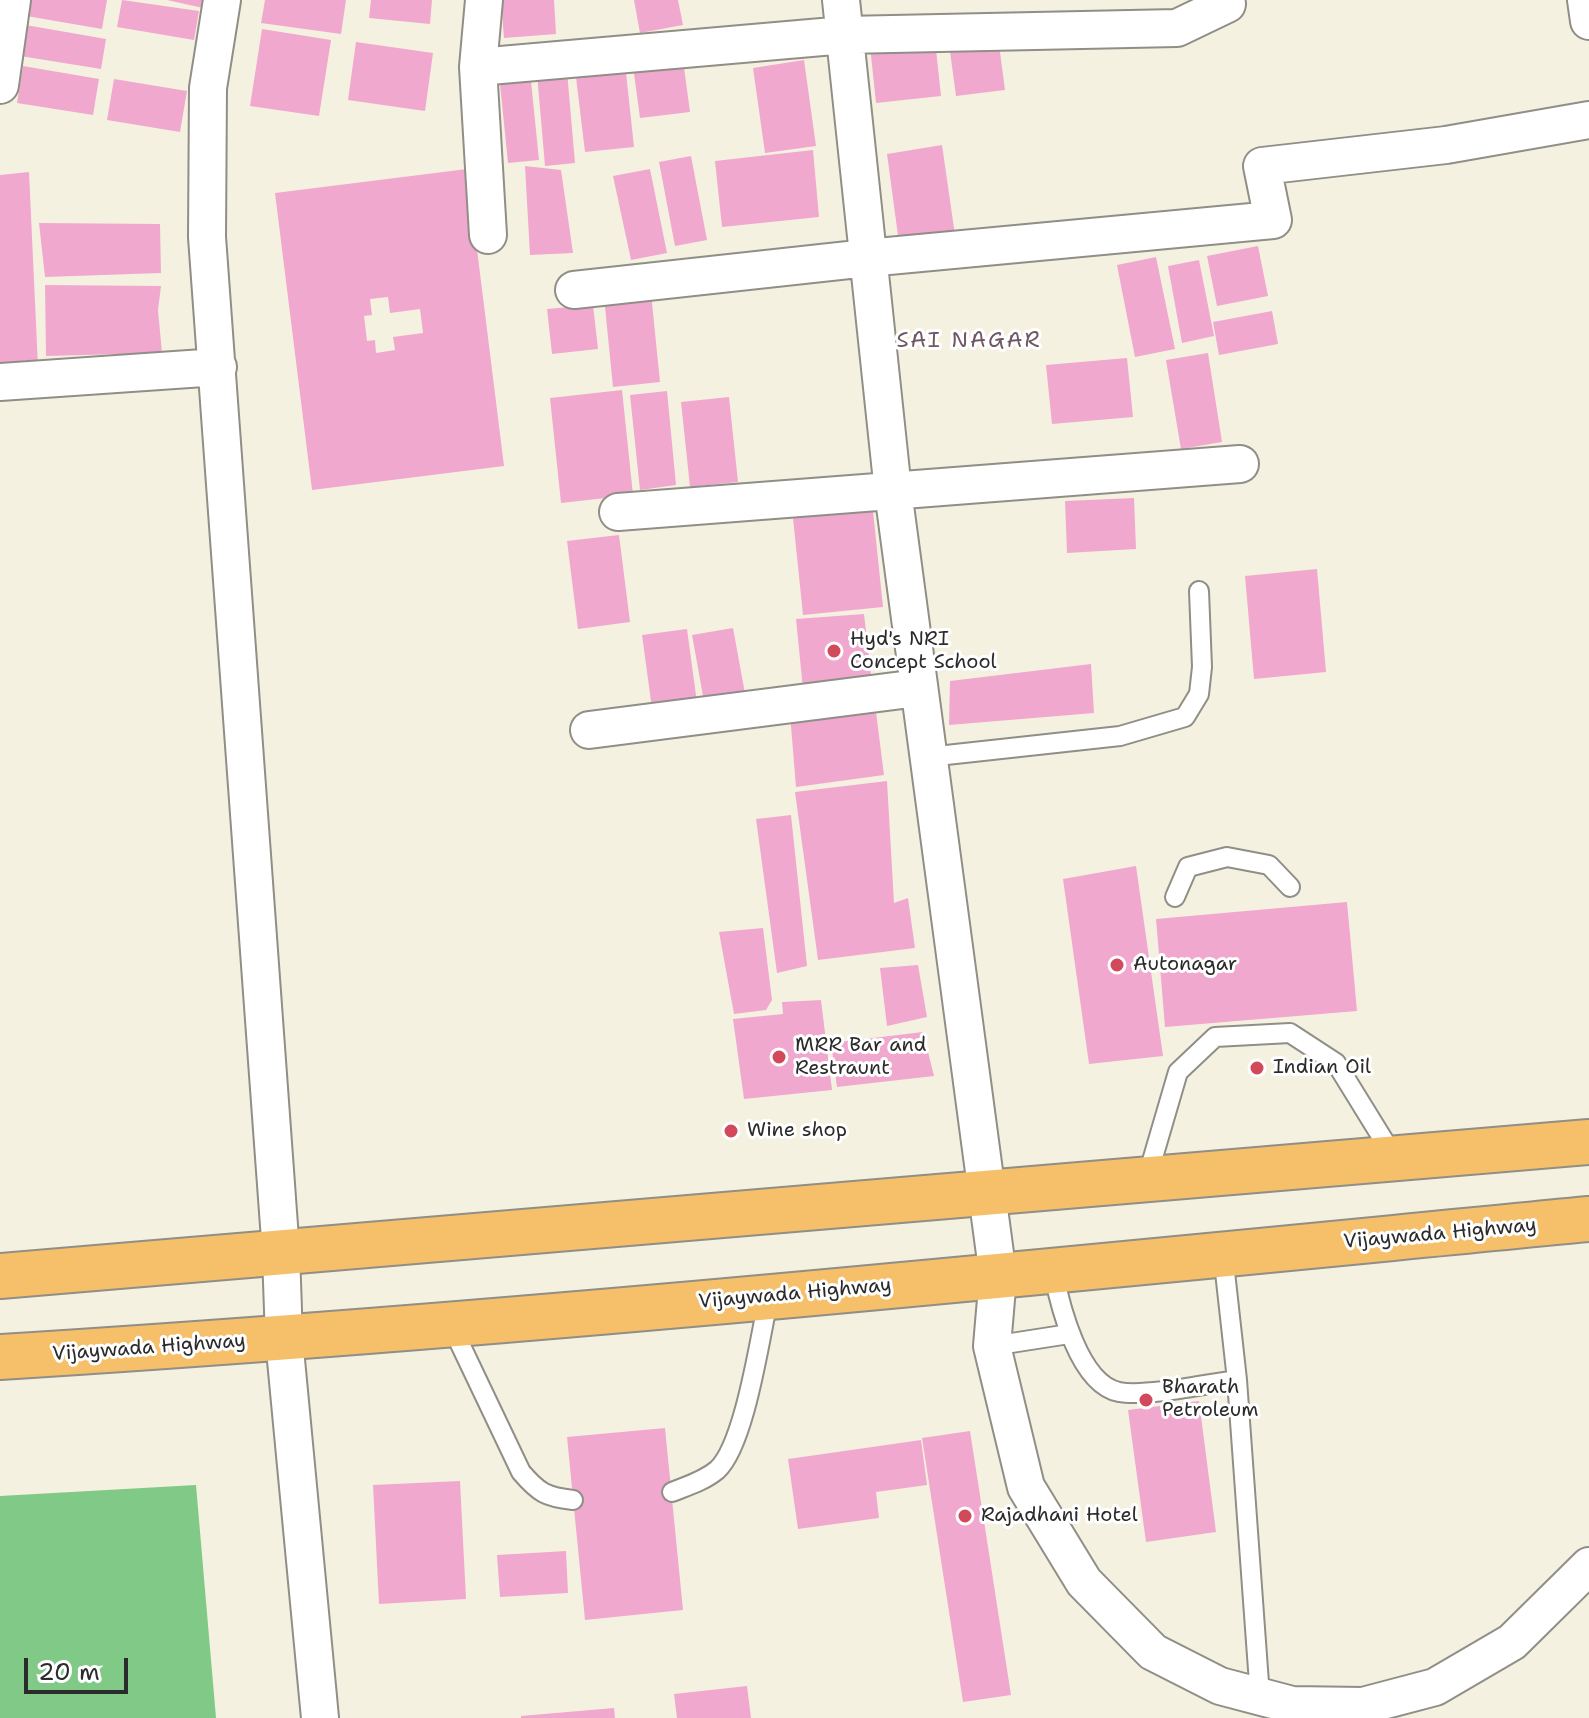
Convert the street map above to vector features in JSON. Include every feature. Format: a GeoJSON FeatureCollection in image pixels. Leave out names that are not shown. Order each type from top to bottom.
{"type":"FeatureCollection","features":[{"type":"Feature","properties":{"kind":"highway"},"geometry":{"type":"LineString","coordinates":[[0,1276],[1589,1142]]}},
{"type":"Feature","properties":{"kind":"highway","name":"Vijaywada Highway"},"geometry":{"type":"LineString","coordinates":[[0,1357],[451,1325],[1589,1219]]}},
{"type":"Feature","properties":{"kind":"street"},"geometry":{"type":"LineString","coordinates":[[0,85],[12,0]]}},
{"type":"Feature","properties":{"kind":"street"},"geometry":{"type":"LineString","coordinates":[[222,0],[208,88],[207,237],[281,1253],[284,1339],[320,1718]]}},
{"type":"Feature","properties":{"kind":"street"},"geometry":{"type":"LineString","coordinates":[[484,0],[478,67],[488,235]]}},
{"type":"Feature","properties":{"kind":"street"},"geometry":{"type":"LineString","coordinates":[[841,0],[893,491],[998,1276],[992,1346],[1026,1487],[1084,1582],[1153,1652],[1220,1686],[1283,1707],[1433,1702],[1512,1642],[1589,1566]]}},
{"type":"Feature","properties":{"kind":"street"},"geometry":{"type":"LineString","coordinates":[[478,67],[845,35],[1177,28],[1227,4],[1226,0]]}},
{"type":"Feature","properties":{"kind":"street"},"geometry":{"type":"LineString","coordinates":[[1586,0],[1589,21]]}},
{"type":"Feature","properties":{"kind":"street"},"geometry":{"type":"LineString","coordinates":[[574,290],[867,258],[1273,220],[1262,166],[1446,145],[1589,120]]}},
{"type":"Feature","properties":{"kind":"street"},"geometry":{"type":"LineString","coordinates":[[0,382],[218,367]]}},
{"type":"Feature","properties":{"kind":"street"},"geometry":{"type":"LineString","coordinates":[[618,512],[1240,464]]}},
{"type":"Feature","properties":{"kind":"street"},"geometry":{"type":"LineString","coordinates":[[589,730],[918,688]]}},
{"type":"Feature","properties":{"kind":"lane"},"geometry":{"type":"LineString","coordinates":[[928,757],[1120,736],[1185,717],[1199,694],[1202,667],[1199,591]]}},
{"type":"Feature","properties":{"kind":"lane"},"geometry":{"type":"LineString","coordinates":[[1175,897],[1188,867],[1227,857],[1269,865],[1290,887]]}},
{"type":"Feature","properties":{"kind":"lane"},"geometry":{"type":"LineString","coordinates":[[1146,1181],[1178,1072],[1215,1037],[1290,1033],[1336,1063],[1395,1159]]}},
{"type":"Feature","properties":{"kind":"lane"},"geometry":{"type":"LineString","coordinates":[[1223,1254],[1237,1380],[1283,1707]]}},
{"type":"Feature","properties":{"kind":"lane"},"geometry":{"type":"LineString","coordinates":[[1053,1271],[1069,1334],[1099,1383],[1118,1392],[1137,1392],[1237,1380]]}},
{"type":"Feature","properties":{"kind":"lane"},"geometry":{"type":"LineString","coordinates":[[672,1492],[702,1481],[719,1469],[734,1445],[769,1296]]}},
{"type":"Feature","properties":{"kind":"lane"},"geometry":{"type":"LineString","coordinates":[[451,1325],[521,1472],[547,1497],[573,1500]]}},
{"type":"Feature","properties":{"kind":"lane"},"geometry":{"type":"LineString","coordinates":[[992,1346],[1069,1334]]}},
{"type":"Feature","properties":{"kind":"green space"},"geometry":{"type":"Polygon","coordinates":[[[196,1485],[216,1718],[0,1718],[0,1496],[196,1485]]]}},
{"type":"Feature","properties":{"kind":"building"},"geometry":{"type":"Polygon","coordinates":[[[17,0],[107,0],[102,29],[15,14],[17,0]]]}},
{"type":"Feature","properties":{"kind":"building"},"geometry":{"type":"Polygon","coordinates":[[[122,0],[199,11],[194,40],[117,27],[122,0]]]}},
{"type":"Feature","properties":{"kind":"building"},"geometry":{"type":"Polygon","coordinates":[[[167,0],[204,0],[203,8],[167,0]]]}},
{"type":"Feature","properties":{"kind":"building"},"geometry":{"type":"Polygon","coordinates":[[[265,0],[346,0],[341,34],[261,23],[265,0]]]}},
{"type":"Feature","properties":{"kind":"building"},"geometry":{"type":"Polygon","coordinates":[[[371,0],[432,0],[430,24],[369,18],[371,0]]]}},
{"type":"Feature","properties":{"kind":"building"},"geometry":{"type":"Polygon","coordinates":[[[501,0],[554,0],[556,34],[504,38],[501,0]]]}},
{"type":"Feature","properties":{"kind":"building"},"geometry":{"type":"Polygon","coordinates":[[[634,0],[678,0],[683,25],[640,33],[634,0]]]}},
{"type":"Feature","properties":{"kind":"building"},"geometry":{"type":"Polygon","coordinates":[[[20,24],[106,39],[101,69],[14,55],[20,24]]]}},
{"type":"Feature","properties":{"kind":"building"},"geometry":{"type":"Polygon","coordinates":[[[262,29],[331,40],[319,116],[250,106],[262,29]]]}},
{"type":"Feature","properties":{"kind":"building"},"geometry":{"type":"Polygon","coordinates":[[[998,37],[1005,90],[956,96],[949,44],[998,37]]]}},
{"type":"Feature","properties":{"kind":"building"},"geometry":{"type":"Polygon","coordinates":[[[935,40],[941,96],[876,103],[870,46],[935,40]]]}},
{"type":"Feature","properties":{"kind":"building"},"geometry":{"type":"Polygon","coordinates":[[[356,42],[433,53],[425,111],[348,100],[356,42]]]}},
{"type":"Feature","properties":{"kind":"building"},"geometry":{"type":"Polygon","coordinates":[[[683,60],[690,112],[640,118],[633,66],[683,60]]]}},
{"type":"Feature","properties":{"kind":"building"},"geometry":{"type":"Polygon","coordinates":[[[804,60],[816,146],[765,153],[753,68],[804,60]]]}},
{"type":"Feature","properties":{"kind":"building"},"geometry":{"type":"Polygon","coordinates":[[[625,63],[634,147],[585,152],[575,69],[625,63]]]}},
{"type":"Feature","properties":{"kind":"building"},"geometry":{"type":"Polygon","coordinates":[[[23,66],[99,79],[93,115],[17,103],[23,66]]]}},
{"type":"Feature","properties":{"kind":"building"},"geometry":{"type":"Polygon","coordinates":[[[530,71],[539,160],[508,163],[499,74],[530,71]]]}},
{"type":"Feature","properties":{"kind":"building"},"geometry":{"type":"Polygon","coordinates":[[[567,71],[575,163],[545,166],[537,74],[567,71]]]}},
{"type":"Feature","properties":{"kind":"building"},"geometry":{"type":"Polygon","coordinates":[[[114,79],[187,91],[180,132],[107,120],[114,79]]]}},
{"type":"Feature","properties":{"kind":"building"},"geometry":{"type":"Polygon","coordinates":[[[942,145],[955,235],[899,243],[887,154],[942,145]]]}},
{"type":"Feature","properties":{"kind":"building"},"geometry":{"type":"Polygon","coordinates":[[[813,150],[819,217],[722,227],[715,161],[813,150]]]}},
{"type":"Feature","properties":{"kind":"building"},"geometry":{"type":"Polygon","coordinates":[[[691,156],[707,240],[675,246],[659,162],[691,156]]]}},
{"type":"Feature","properties":{"kind":"building"},"geometry":{"type":"Polygon","coordinates":[[[525,166],[561,170],[573,253],[530,255],[525,166]]]}},
{"type":"Feature","properties":{"kind":"building"},"geometry":{"type":"Polygon","coordinates":[[[467,169],[504,466],[312,490],[275,193],[467,169]],[[388,297],[370,299],[372,315],[364,316],[367,341],[375,340],[376,353],[395,350],[393,337],[423,333],[420,309],[390,313],[388,297]]]}},
{"type":"Feature","properties":{"kind":"building"},"geometry":{"type":"Polygon","coordinates":[[[650,169],[667,253],[631,260],[613,176],[650,169]]]}},
{"type":"Feature","properties":{"kind":"building"},"geometry":{"type":"Polygon","coordinates":[[[29,172],[38,367],[0,366],[0,175],[29,172]]]}},
{"type":"Feature","properties":{"kind":"building"},"geometry":{"type":"Polygon","coordinates":[[[39,223],[160,224],[161,273],[45,277],[39,223]]]}},
{"type":"Feature","properties":{"kind":"building"},"geometry":{"type":"Polygon","coordinates":[[[1258,246],[1268,296],[1217,306],[1207,256],[1258,246]]]}},
{"type":"Feature","properties":{"kind":"building"},"geometry":{"type":"Polygon","coordinates":[[[1156,257],[1175,349],[1135,357],[1117,265],[1156,257]]]}},
{"type":"Feature","properties":{"kind":"building"},"geometry":{"type":"Polygon","coordinates":[[[1199,260],[1214,336],[1182,343],[1168,266],[1199,260]]]}},
{"type":"Feature","properties":{"kind":"building"},"geometry":{"type":"Polygon","coordinates":[[[45,285],[161,286],[158,310],[162,353],[46,356],[45,285]]]}},
{"type":"Feature","properties":{"kind":"building"},"geometry":{"type":"Polygon","coordinates":[[[651,293],[660,382],[613,387],[604,297],[651,293]]]}},
{"type":"Feature","properties":{"kind":"building"},"geometry":{"type":"Polygon","coordinates":[[[593,305],[598,349],[552,354],[547,309],[593,305]]]}},
{"type":"Feature","properties":{"kind":"building"},"geometry":{"type":"Polygon","coordinates":[[[1272,311],[1278,344],[1219,355],[1213,322],[1272,311]]]}},
{"type":"Feature","properties":{"kind":"building"},"geometry":{"type":"Polygon","coordinates":[[[1208,353],[1222,442],[1181,449],[1166,360],[1208,353]]]}},
{"type":"Feature","properties":{"kind":"building"},"geometry":{"type":"Polygon","coordinates":[[[1127,358],[1133,417],[1052,424],[1046,365],[1127,358]]]}},
{"type":"Feature","properties":{"kind":"building"},"geometry":{"type":"Polygon","coordinates":[[[622,390],[633,495],[561,503],[550,398],[622,390]]]}},
{"type":"Feature","properties":{"kind":"building"},"geometry":{"type":"Polygon","coordinates":[[[667,391],[676,485],[640,490],[630,395],[667,391]]]}},
{"type":"Feature","properties":{"kind":"building"},"geometry":{"type":"Polygon","coordinates":[[[729,397],[738,482],[690,487],[681,402],[729,397]]]}},
{"type":"Feature","properties":{"kind":"building"},"geometry":{"type":"Polygon","coordinates":[[[1134,498],[1136,549],[1067,553],[1065,501],[1134,498]]]}},
{"type":"Feature","properties":{"kind":"building"},"geometry":{"type":"Polygon","coordinates":[[[873,511],[883,607],[803,615],[793,518],[873,511]]]}},
{"type":"Feature","properties":{"kind":"building"},"geometry":{"type":"Polygon","coordinates":[[[619,535],[630,622],[578,629],[567,541],[619,535]]]}},
{"type":"Feature","properties":{"kind":"building"},"geometry":{"type":"Polygon","coordinates":[[[1317,569],[1326,672],[1254,679],[1245,576],[1317,569]]]}},
{"type":"Feature","properties":{"kind":"building","name":"Hyd's NRI Concept School"},"geometry":{"type":"Polygon","coordinates":[[[864,614],[872,683],[803,689],[796,619],[864,614]]]}},
{"type":"Feature","properties":{"kind":"building"},"geometry":{"type":"Polygon","coordinates":[[[733,628],[746,699],[705,707],[692,635],[733,628]]]}},
{"type":"Feature","properties":{"kind":"building"},"geometry":{"type":"Polygon","coordinates":[[[687,629],[698,710],[653,716],[642,635],[687,629]]]}},
{"type":"Feature","properties":{"kind":"building"},"geometry":{"type":"Polygon","coordinates":[[[1091,664],[1094,713],[949,725],[950,681],[1091,664]]]}},
{"type":"Feature","properties":{"kind":"building"},"geometry":{"type":"Polygon","coordinates":[[[875,704],[884,775],[796,787],[790,714],[875,704]]]}},
{"type":"Feature","properties":{"kind":"building"},"geometry":{"type":"Polygon","coordinates":[[[887,781],[894,903],[908,898],[915,948],[818,960],[795,792],[887,781]]]}},
{"type":"Feature","properties":{"kind":"building"},"geometry":{"type":"Polygon","coordinates":[[[791,815],[807,966],[777,973],[756,819],[791,815]]]}},
{"type":"Feature","properties":{"kind":"building"},"geometry":{"type":"Polygon","coordinates":[[[1136,866],[1163,1056],[1089,1064],[1063,879],[1136,866]]]}},
{"type":"Feature","properties":{"kind":"building"},"geometry":{"type":"Polygon","coordinates":[[[1347,902],[1357,1011],[1165,1027],[1156,919],[1347,902]]]}},
{"type":"Feature","properties":{"kind":"building"},"geometry":{"type":"Polygon","coordinates":[[[763,928],[772,1000],[766,1010],[734,1014],[719,932],[763,928]]]}},
{"type":"Feature","properties":{"kind":"building"},"geometry":{"type":"Polygon","coordinates":[[[918,965],[927,1017],[887,1026],[880,968],[918,965]]]}},
{"type":"Feature","properties":{"kind":"building"},"geometry":{"type":"Polygon","coordinates":[[[821,1000],[832,1090],[744,1099],[733,1019],[783,1014],[782,1002],[821,1000]]]}},
{"type":"Feature","properties":{"kind":"building"},"geometry":{"type":"Polygon","coordinates":[[[923,1032],[934,1076],[837,1087],[831,1043],[923,1032]]]}},
{"type":"Feature","properties":{"kind":"building"},"geometry":{"type":"Polygon","coordinates":[[[1199,1401],[1216,1532],[1146,1542],[1128,1410],[1199,1401]]]}},
{"type":"Feature","properties":{"kind":"building"},"geometry":{"type":"Polygon","coordinates":[[[665,1428],[683,1610],[585,1620],[567,1437],[665,1428]]]}},
{"type":"Feature","properties":{"kind":"building"},"geometry":{"type":"Polygon","coordinates":[[[970,1431],[1011,1695],[963,1702],[922,1438],[970,1431]]]}},
{"type":"Feature","properties":{"kind":"building"},"geometry":{"type":"Polygon","coordinates":[[[921,1440],[927,1485],[876,1492],[879,1518],[798,1529],[788,1459],[921,1440]]]}},
{"type":"Feature","properties":{"kind":"building"},"geometry":{"type":"Polygon","coordinates":[[[460,1481],[466,1599],[379,1604],[373,1485],[460,1481]]]}},
{"type":"Feature","properties":{"kind":"building"},"geometry":{"type":"Polygon","coordinates":[[[566,1551],[568,1593],[500,1597],[497,1555],[566,1551]]]}},
{"type":"Feature","properties":{"kind":"building"},"geometry":{"type":"Polygon","coordinates":[[[747,1686],[751,1718],[677,1718],[674,1694],[747,1686]]]}},
{"type":"Feature","properties":{"kind":"building"},"geometry":{"type":"Polygon","coordinates":[[[614,1708],[615,1718],[521,1718],[521,1716],[614,1708]]]}},
{"type":"Feature","properties":{"kind":"place","name":"Hyd's NRI Concept School"},"geometry":{"type":"Point","coordinates":[834,651]}},
{"type":"Feature","properties":{"kind":"place","name":"Autonagar"},"geometry":{"type":"Point","coordinates":[1117,965]}},
{"type":"Feature","properties":{"kind":"place","name":"MRR Bar and Restraunt"},"geometry":{"type":"Point","coordinates":[779,1057]}},
{"type":"Feature","properties":{"kind":"place","name":"Indian Oil"},"geometry":{"type":"Point","coordinates":[1257,1068]}},
{"type":"Feature","properties":{"kind":"place","name":"Wine shop"},"geometry":{"type":"Point","coordinates":[731,1131]}},
{"type":"Feature","properties":{"kind":"place","name":"Bharath Petroleum"},"geometry":{"type":"Point","coordinates":[1146,1400]}},
{"type":"Feature","properties":{"kind":"place","name":"Rajadhani Hotel"},"geometry":{"type":"Point","coordinates":[965,1516]}},
{"type":"Feature","properties":{"kind":"district","name":"SAI NAGAR"},"geometry":{"type":"Point","coordinates":[969,341]}}]}
